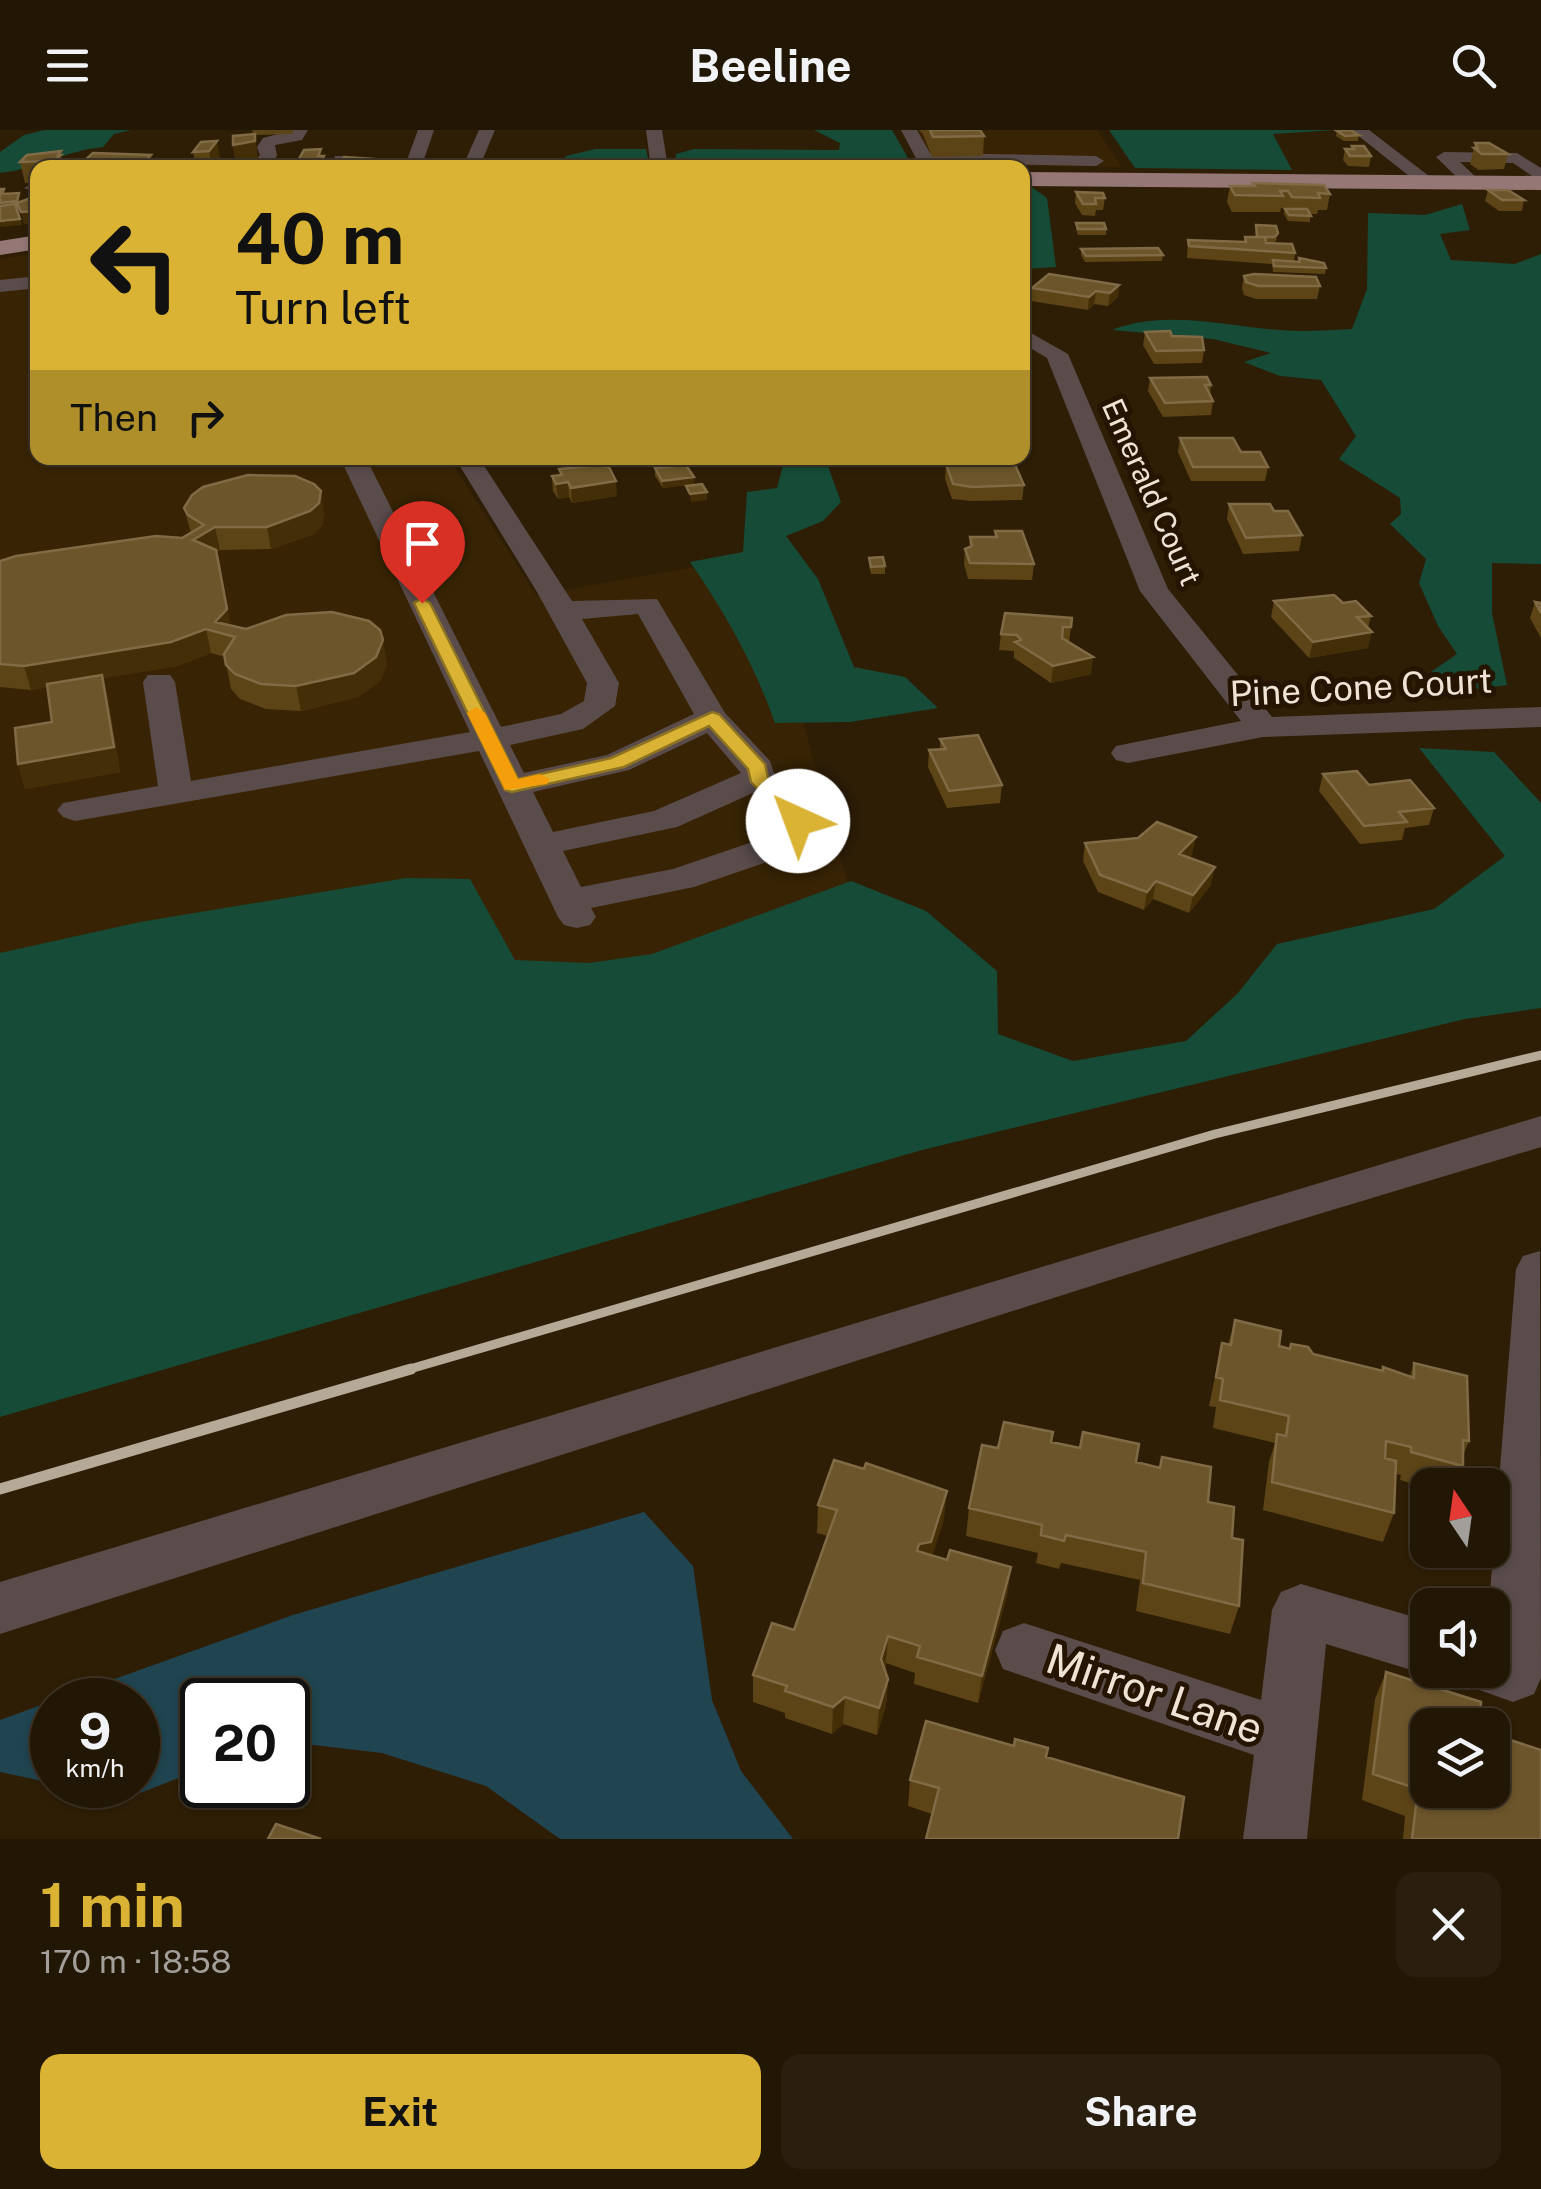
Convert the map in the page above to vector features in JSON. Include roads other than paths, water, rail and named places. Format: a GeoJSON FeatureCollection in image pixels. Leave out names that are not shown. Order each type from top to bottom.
{"type":"FeatureCollection","features":[{"type":"Feature","properties":{"kind":"main road"},"geometry":{"type":"LineString","coordinates":[[1030,178],[1103,171],[1430,183],[1541,180]]}},
{"type":"Feature","properties":{"kind":"main road"},"geometry":{"type":"LineString","coordinates":[[0,248],[30,243]]}},
{"type":"Feature","properties":{"kind":"street"},"geometry":{"type":"LineString","coordinates":[[265,160],[269,156],[269,140],[296,137],[300,130]]}},
{"type":"Feature","properties":{"kind":"street"},"geometry":{"type":"LineString","coordinates":[[415,160],[426,130]]}},
{"type":"Feature","properties":{"kind":"street"},"geometry":{"type":"LineString","coordinates":[[474,160],[487,130]]}},
{"type":"Feature","properties":{"kind":"street"},"geometry":{"type":"LineString","coordinates":[[654,130],[659,160]]}},
{"type":"Feature","properties":{"kind":"street"},"geometry":{"type":"LineString","coordinates":[[908,130],[924,158],[973,160]]}},
{"type":"Feature","properties":{"kind":"street"},"geometry":{"type":"LineString","coordinates":[[1359,130],[1430,183]]}},
{"type":"Feature","properties":{"kind":"street"},"geometry":{"type":"LineString","coordinates":[[1082,141],[1103,171]]}},
{"type":"Feature","properties":{"kind":"street"},"geometry":{"type":"LineString","coordinates":[[1473,183],[1444,157],[1517,158],[1541,180]]}},
{"type":"Feature","properties":{"kind":"street"},"geometry":{"type":"LineString","coordinates":[[1030,164],[1103,171]]}},
{"type":"Feature","properties":{"kind":"street"},"geometry":{"type":"LineString","coordinates":[[0,286],[30,283]]}},
{"type":"Feature","properties":{"kind":"street","name":"Emerald Court"},"geometry":{"type":"LineString","coordinates":[[1030,338],[1057,354],[1154,592],[1263,727]]}},
{"type":"Feature","properties":{"kind":"street"},"geometry":{"type":"LineString","coordinates":[[357,465],[573,909],[681,879],[792,841],[798,821],[758,778],[758,768],[712,718],[647,605],[563,612]]}},
{"type":"Feature","properties":{"kind":"street"},"geometry":{"type":"LineString","coordinates":[[74,810],[489,740],[571,722],[599,706],[603,683],[471,465]]}},
{"type":"Feature","properties":{"kind":"street"},"geometry":{"type":"LineString","coordinates":[[159,682],[176,794]]}},
{"type":"Feature","properties":{"kind":"street"},"geometry":{"type":"LineString","coordinates":[[512,786],[617,763],[712,718]]}},
{"type":"Feature","properties":{"kind":"street","name":"Pine Cone Court"},"geometry":{"type":"LineString","coordinates":[[1128,753],[1263,727],[1541,718]]}},
{"type":"Feature","properties":{"kind":"street"},"geometry":{"type":"LineString","coordinates":[[541,845],[664,819],[758,778]]}},
{"type":"Feature","properties":{"kind":"street"},"geometry":{"type":"LineString","coordinates":[[0,1608],[1260,1214],[1541,1131]]}},
{"type":"Feature","properties":{"kind":"street"},"geometry":{"type":"LineString","coordinates":[[1510,1673],[1514,1674],[1540,1269]]}},
{"type":"Feature","properties":{"kind":"street"},"geometry":{"type":"LineString","coordinates":[[1275,1839],[1301,1610],[1410,1643]]}},
{"type":"Feature","properties":{"kind":"street","name":"Mirror Lane"},"geometry":{"type":"LineString","coordinates":[[1024,1650],[1286,1738]]}},
{"type":"Feature","properties":{"kind":"water"},"geometry":{"type":"Polygon","coordinates":[[[644,1512],[693,1566],[712,1700],[741,1771],[793,1839],[560,1839],[486,1786],[382,1753],[310,1745],[310,1678],[180,1678],[180,1778],[160,1785],[160,1678],[117,1678],[293,1615],[644,1512]]]}},
{"type":"Feature","properties":{"kind":"water"},"geometry":{"type":"Polygon","coordinates":[[[30,1709],[30,1778],[0,1772],[0,1720],[30,1709]]]}},
{"type":"Feature","properties":{"kind":"railway"},"geometry":{"type":"LineString","coordinates":[[403,1371],[1215,1134],[1541,1055]]}},
{"type":"Feature","properties":{"kind":"railway"},"geometry":{"type":"LineString","coordinates":[[0,1489],[411,1369]]}}]}
